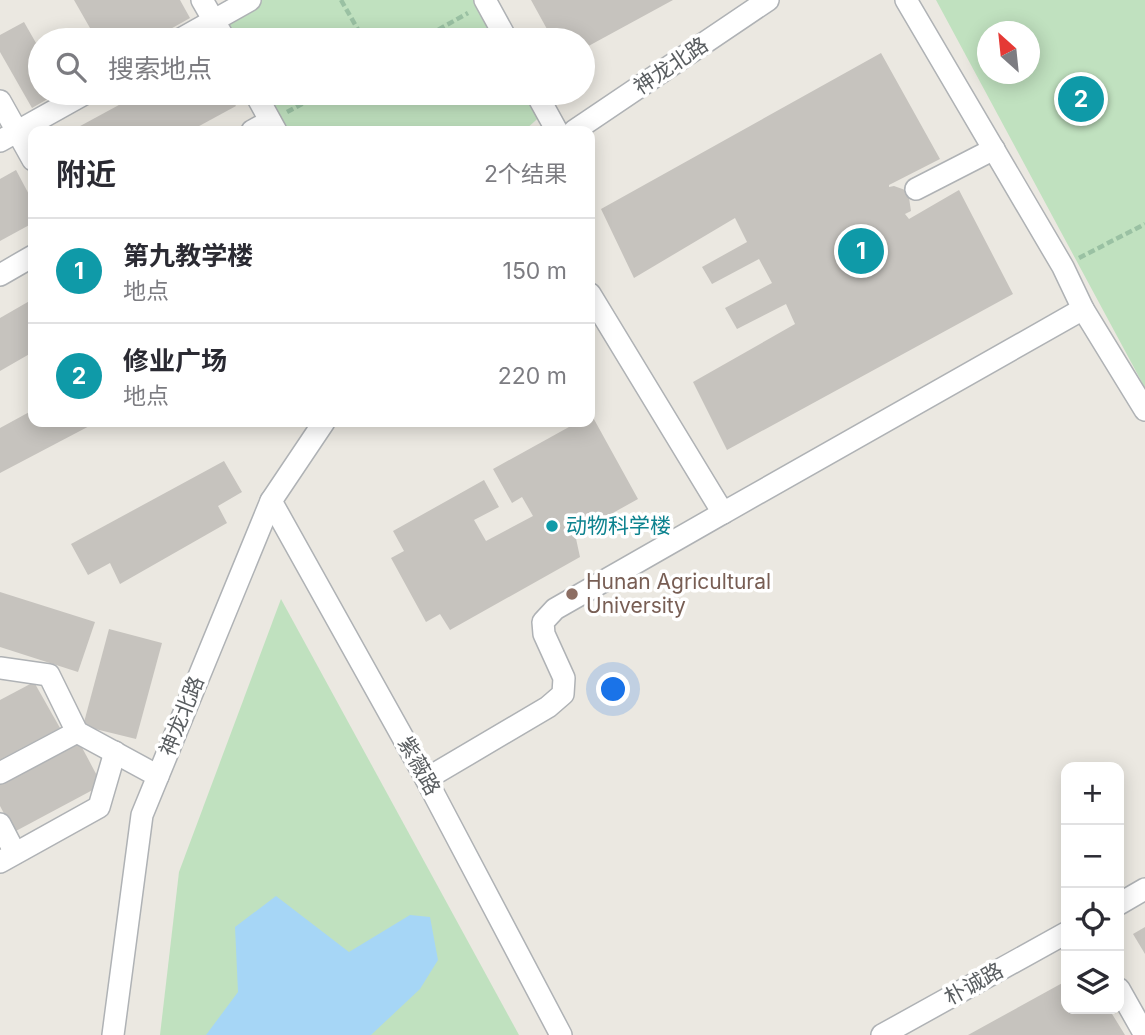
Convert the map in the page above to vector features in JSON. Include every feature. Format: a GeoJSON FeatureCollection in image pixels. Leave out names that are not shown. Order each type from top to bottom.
{"type":"FeatureCollection","features":[{"type":"Feature","properties":{"kind":"street"},"geometry":{"type":"LineString","coordinates":[[202,0],[218,28]]}},
{"type":"Feature","properties":{"kind":"street"},"geometry":{"type":"LineString","coordinates":[[200,28],[250,0]]}},
{"type":"Feature","properties":{"kind":"street","name":"神龙北路"},"geometry":{"type":"LineString","coordinates":[[581,126],[768,0]]}},
{"type":"Feature","properties":{"kind":"street"},"geometry":{"type":"LineString","coordinates":[[906,0],[1063,267],[1083,309],[1145,410]]}},
{"type":"Feature","properties":{"kind":"street"},"geometry":{"type":"LineString","coordinates":[[486,2],[500,28]]}},
{"type":"Feature","properties":{"kind":"street"},"geometry":{"type":"LineString","coordinates":[[0,101],[9,136],[28,155]]}},
{"type":"Feature","properties":{"kind":"street"},"geometry":{"type":"LineString","coordinates":[[9,136],[65,105]]}},
{"type":"Feature","properties":{"kind":"street"},"geometry":{"type":"LineString","coordinates":[[262,105],[273,126]]}},
{"type":"Feature","properties":{"kind":"street"},"geometry":{"type":"LineString","coordinates":[[543,105],[554,126]]}},
{"type":"Feature","properties":{"kind":"street"},"geometry":{"type":"LineString","coordinates":[[916,189],[994,149]]}},
{"type":"Feature","properties":{"kind":"street"},"geometry":{"type":"LineString","coordinates":[[0,275],[28,259]]}},
{"type":"Feature","properties":{"kind":"street"},"geometry":{"type":"LineString","coordinates":[[595,302],[723,513]]}},
{"type":"Feature","properties":{"kind":"street"},"geometry":{"type":"LineString","coordinates":[[426,779],[548,707],[563,694],[564,678],[544,634],[543,622],[555,609],[1083,309]]}},
{"type":"Feature","properties":{"kind":"street","name":"神龙北路"},"geometry":{"type":"LineString","coordinates":[[113,1035],[142,815],[271,501],[321,427]]}},
{"type":"Feature","properties":{"kind":"street","name":"紫薇路"},"geometry":{"type":"LineString","coordinates":[[271,501],[426,779],[561,1035]]}},
{"type":"Feature","properties":{"kind":"street"},"geometry":{"type":"LineString","coordinates":[[0,668],[49,676],[77,732],[158,776]]}},
{"type":"Feature","properties":{"kind":"street"},"geometry":{"type":"LineString","coordinates":[[0,773],[77,732]]}},
{"type":"Feature","properties":{"kind":"street"},"geometry":{"type":"LineString","coordinates":[[0,824],[8,857],[99,807],[115,752]]}},
{"type":"Feature","properties":{"kind":"street"},"geometry":{"type":"LineString","coordinates":[[1124,901],[1145,890]]}},
{"type":"Feature","properties":{"kind":"street","name":"朴诚路"},"geometry":{"type":"LineString","coordinates":[[882,1035],[1061,936]]}},
{"type":"Feature","properties":{"kind":"street"},"geometry":{"type":"LineString","coordinates":[[1124,998],[1145,1035]]}},
{"type":"Feature","properties":{"kind":"path"},"geometry":{"type":"LineString","coordinates":[[341,0],[357,28]]}},
{"type":"Feature","properties":{"kind":"path"},"geometry":{"type":"LineString","coordinates":[[441,28],[486,2]]}},
{"type":"Feature","properties":{"kind":"path"},"geometry":{"type":"LineString","coordinates":[[273,126],[305,105]]}},
{"type":"Feature","properties":{"kind":"path"},"geometry":{"type":"LineString","coordinates":[[1063,267],[1145,224]]}},
{"type":"Feature","properties":{"kind":"green space"},"geometry":{"type":"Polygon","coordinates":[[[250,0],[485,0],[500,28],[218,28],[214,20],[250,0]]]}},
{"type":"Feature","properties":{"kind":"green space"},"geometry":{"type":"Polygon","coordinates":[[[936,0],[1145,0],[1145,388],[981,84],[1040,84],[1040,21],[977,21],[977,76],[936,0]]]}},
{"type":"Feature","properties":{"kind":"green space"},"geometry":{"type":"Polygon","coordinates":[[[262,105],[543,105],[546,111],[530,126],[273,126],[262,105]]]}},
{"type":"Feature","properties":{"kind":"green space"},"geometry":{"type":"Polygon","coordinates":[[[281,599],[519,1035],[160,1035],[179,872],[281,599]]]}},
{"type":"Feature","properties":{"kind":"water"},"geometry":{"type":"Polygon","coordinates":[[[276,896],[349,952],[410,915],[430,917],[438,960],[420,989],[371,1035],[206,1035],[238,992],[235,927],[276,896]]]}},
{"type":"Feature","properties":{"kind":"building"},"geometry":{"type":"Polygon","coordinates":[[[74,0],[180,0],[190,18],[172,28],[90,28],[74,0]]]}},
{"type":"Feature","properties":{"kind":"building"},"geometry":{"type":"Polygon","coordinates":[[[531,0],[673,0],[595,42],[595,28],[546,28],[531,0]]]}},
{"type":"Feature","properties":{"kind":"building"},"geometry":{"type":"Polygon","coordinates":[[[24,22],[28,29],[28,101],[0,52],[0,35],[24,22]]]}},
{"type":"Feature","properties":{"kind":"building"},"geometry":{"type":"Polygon","coordinates":[[[881,53],[940,159],[889,187],[908,191],[911,211],[905,214],[909,219],[959,190],[1013,294],[727,450],[693,382],[795,324],[786,304],[737,329],[725,308],[772,283],[759,259],[712,284],[702,267],[747,242],[735,218],[634,278],[601,209],[881,53]]]}},
{"type":"Feature","properties":{"kind":"building"},"geometry":{"type":"Polygon","coordinates":[[[119,105],[236,106],[199,126],[80,126],[119,105]]]}},
{"type":"Feature","properties":{"kind":"building"},"geometry":{"type":"Polygon","coordinates":[[[16,170],[28,193],[28,226],[0,241],[0,179],[16,170]]]}},
{"type":"Feature","properties":{"kind":"building"},"geometry":{"type":"Polygon","coordinates":[[[28,302],[28,355],[0,371],[0,318],[28,302]]]}},
{"type":"Feature","properties":{"kind":"building"},"geometry":{"type":"Polygon","coordinates":[[[28,413],[28,427],[87,427],[0,473],[0,428],[28,413]]]}},
{"type":"Feature","properties":{"kind":"building","name":"动物科学楼"},"geometry":{"type":"Polygon","coordinates":[[[595,421],[638,499],[575,534],[580,557],[450,630],[440,614],[426,622],[391,558],[404,551],[393,531],[484,480],[499,507],[474,520],[486,541],[533,516],[522,497],[512,503],[493,469],[569,427],[595,427],[595,421]]]}},
{"type":"Feature","properties":{"kind":"building"},"geometry":{"type":"Polygon","coordinates":[[[224,461],[242,492],[218,506],[227,523],[120,584],[110,563],[88,575],[71,544],[224,461]]]}},
{"type":"Feature","properties":{"kind":"building"},"geometry":{"type":"Polygon","coordinates":[[[0,592],[95,622],[78,672],[0,647],[0,592]]]}},
{"type":"Feature","properties":{"kind":"building"},"geometry":{"type":"Polygon","coordinates":[[[109,629],[162,643],[136,739],[83,726],[109,629]]]}},
{"type":"Feature","properties":{"kind":"building"},"geometry":{"type":"Polygon","coordinates":[[[34,682],[60,728],[0,760],[0,700],[34,682]]]}},
{"type":"Feature","properties":{"kind":"building"},"geometry":{"type":"Polygon","coordinates":[[[78,740],[102,785],[14,832],[0,806],[0,783],[78,740]]]}},
{"type":"Feature","properties":{"kind":"building"},"geometry":{"type":"Polygon","coordinates":[[[1145,927],[1145,954],[1133,934],[1145,927]]]}},
{"type":"Feature","properties":{"kind":"building"},"geometry":{"type":"Polygon","coordinates":[[[1061,984],[1061,1014],[1112,1014],[1125,1035],[968,1035],[1061,984]]]}},
{"type":"Feature","properties":{"kind":"place","name":"修业广场"},"geometry":{"type":"Point","coordinates":[1081,99]}},
{"type":"Feature","properties":{"kind":"place","name":"第九教学楼"},"geometry":{"type":"Point","coordinates":[861,251]}},
{"type":"Feature","properties":{"kind":"place","name":"动物科学楼"},"geometry":{"type":"Point","coordinates":[552,526]}},
{"type":"Feature","properties":{"kind":"place","name":"Hunan Agricultural University"},"geometry":{"type":"Point","coordinates":[572,594]}}]}
